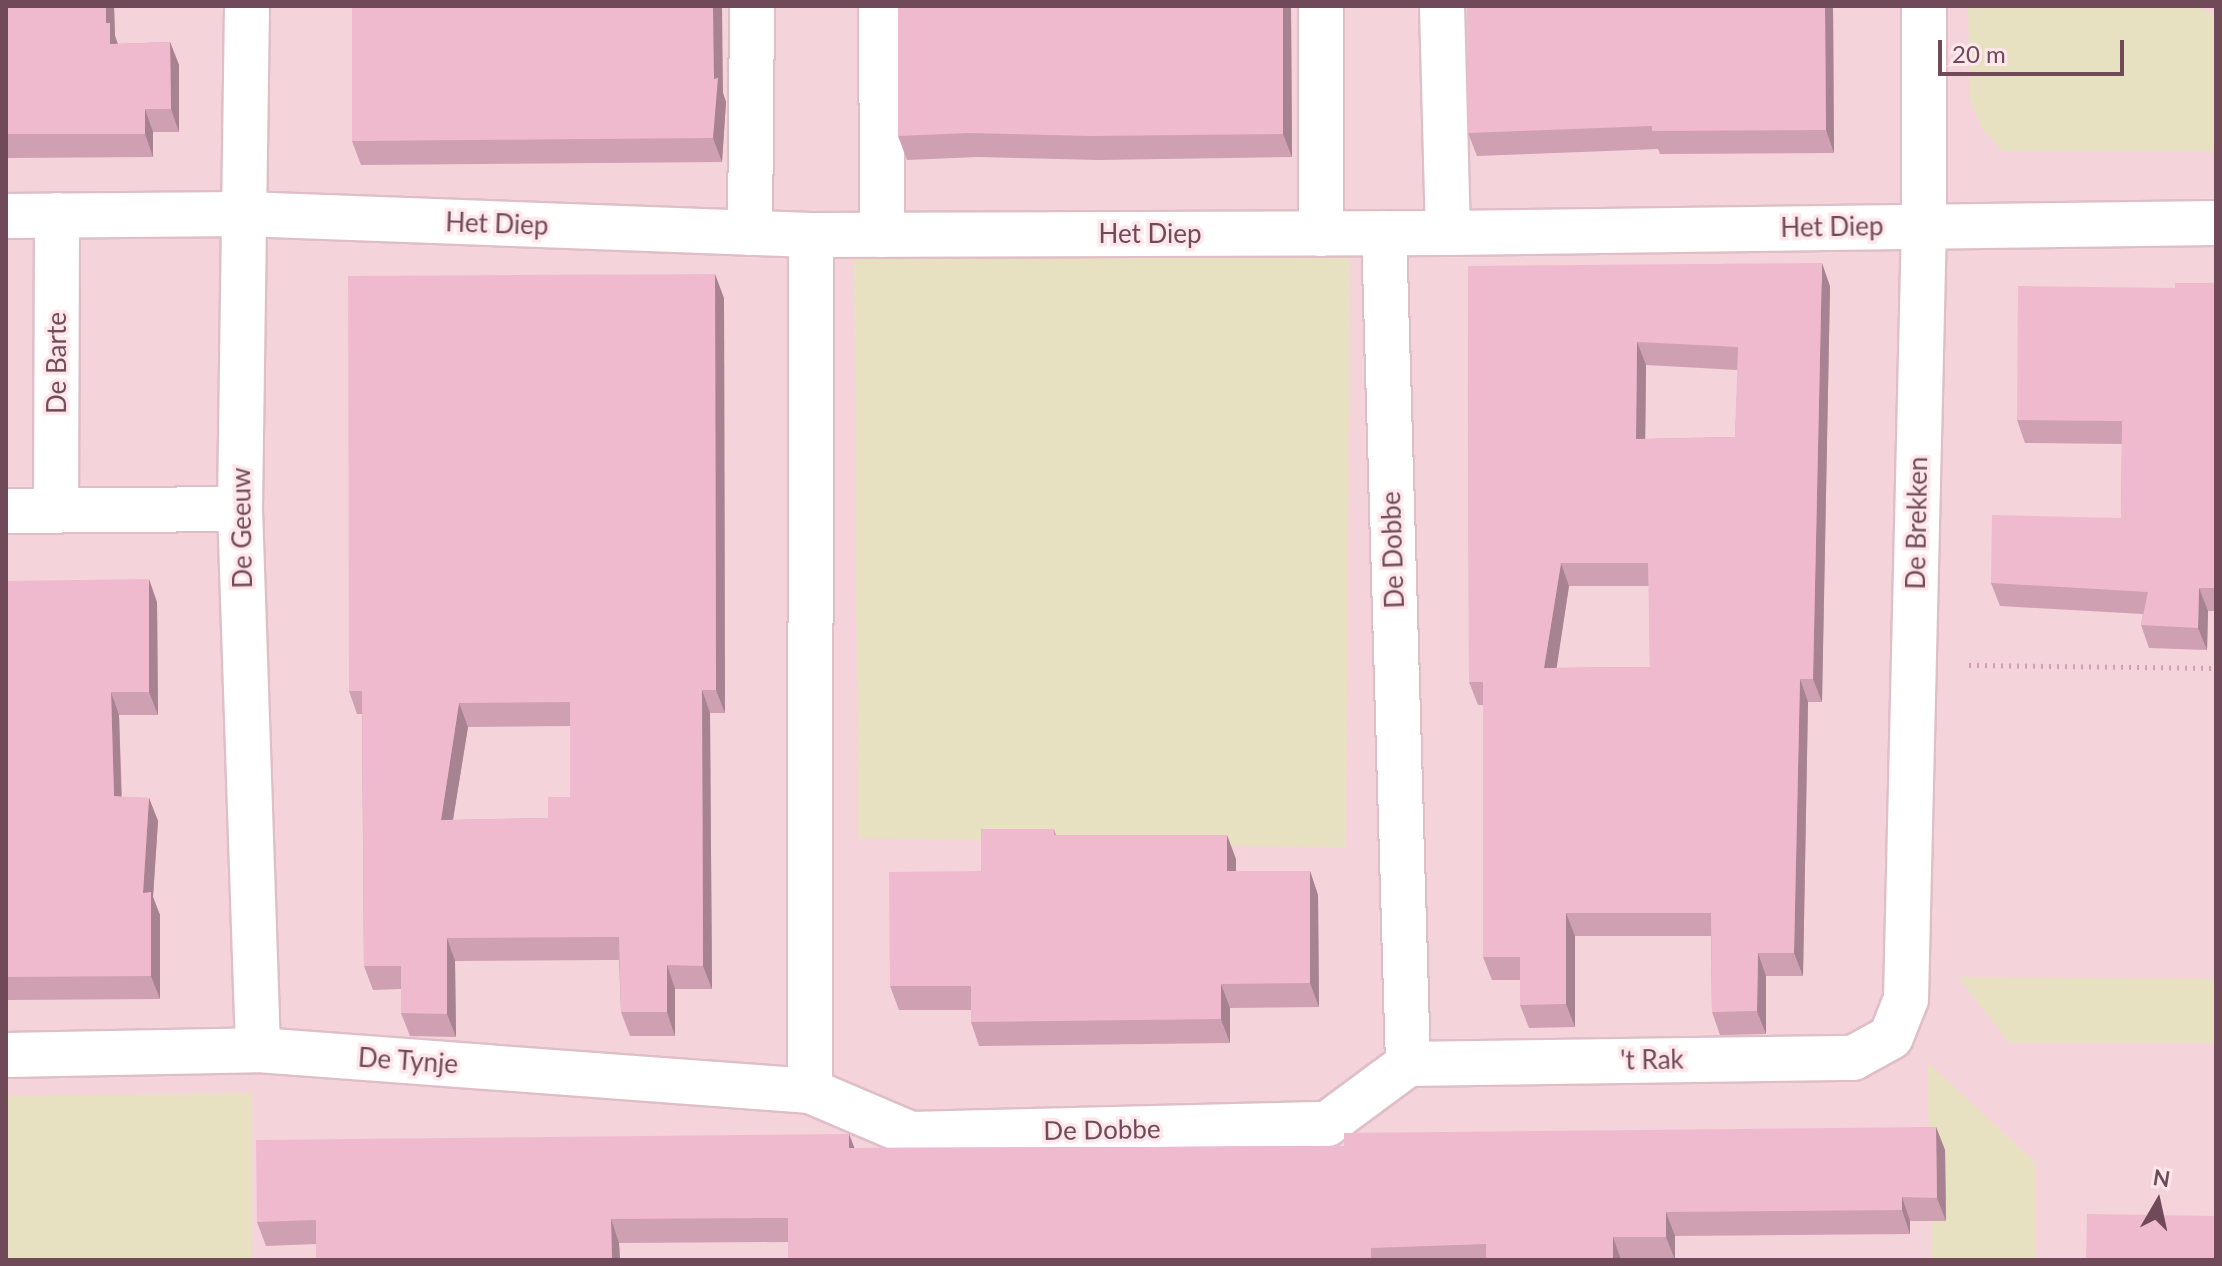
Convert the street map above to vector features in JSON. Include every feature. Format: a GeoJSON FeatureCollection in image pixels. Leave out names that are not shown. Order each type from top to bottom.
{"type":"FeatureCollection","features":[{"type":"Feature","properties":{"kind":"street","name":"De Geeuw"},"geometry":{"type":"LineString","coordinates":[[247,6],[240,509],[258,1050]]}},
{"type":"Feature","properties":{"kind":"street"},"geometry":{"type":"LineString","coordinates":[[750,233],[752,6]]}},
{"type":"Feature","properties":{"kind":"street"},"geometry":{"type":"LineString","coordinates":[[881,6],[882,235]]}},
{"type":"Feature","properties":{"kind":"street"},"geometry":{"type":"LineString","coordinates":[[1321,6],[1321,234]]}},
{"type":"Feature","properties":{"kind":"street"},"geometry":{"type":"LineString","coordinates":[[1442,6],[1448,233]]}},
{"type":"Feature","properties":{"kind":"street","name":"De Brekken"},"geometry":{"type":"LineString","coordinates":[[1891,1037],[1906,999],[1924,225],[1924,6]]}},
{"type":"Feature","properties":{"kind":"street"},"geometry":{"type":"LineString","coordinates":[[6,216],[244,214]]}},
{"type":"Feature","properties":{"kind":"street","name":"Het Diep"},"geometry":{"type":"LineString","coordinates":[[244,214],[811,235],[1448,233],[2216,223]]}},
{"type":"Feature","properties":{"kind":"street","name":"De Barte"},"geometry":{"type":"LineString","coordinates":[[56,510],[57,215]]}},
{"type":"Feature","properties":{"kind":"street","name":"De Dobbe"},"geometry":{"type":"LineString","coordinates":[[810,1091],[911,1134],[1327,1124],[1408,1064],[1384,233]]}},
{"type":"Feature","properties":{"kind":"street"},"geometry":{"type":"LineString","coordinates":[[810,1091],[811,235]]}},
{"type":"Feature","properties":{"kind":"street"},"geometry":{"type":"LineString","coordinates":[[6,511],[240,509]]}},
{"type":"Feature","properties":{"kind":"street","name":"'t Rak"},"geometry":{"type":"LineString","coordinates":[[1408,1064],[1853,1058],[1891,1037]]}},
{"type":"Feature","properties":{"kind":"street","name":"De Tynje"},"geometry":{"type":"LineString","coordinates":[[6,1055],[258,1050],[810,1091]]}},
{"type":"Feature","properties":{"kind":"path"},"geometry":{"type":"LineString","coordinates":[[1914,665],[2216,668]]}},
{"type":"Feature","properties":{"kind":"shaded area"},"geometry":{"type":"Polygon","coordinates":[[[6,6],[2216,6],[2216,1260],[6,1260],[6,6]]]}},
{"type":"Feature","properties":{"kind":"shaded area"},"geometry":{"type":"Polygon","coordinates":[[[1968,6],[2195,6],[2216,16],[2216,151],[2003,151],[1982,129],[1970,100],[1968,6]]]}},
{"type":"Feature","properties":{"kind":"shaded area"},"geometry":{"type":"Polygon","coordinates":[[[1350,248],[1346,848],[858,838],[854,258],[1350,248]]]}},
{"type":"Feature","properties":{"kind":"shaded area"},"geometry":{"type":"Polygon","coordinates":[[[1958,977],[2216,979],[2216,1043],[2009,1043],[1958,977]]]}},
{"type":"Feature","properties":{"kind":"shaded area"},"geometry":{"type":"Polygon","coordinates":[[[1927,1062],[2036,1163],[2036,1260],[1932,1260],[1927,1062]]]}},
{"type":"Feature","properties":{"kind":"shaded area"},"geometry":{"type":"Polygon","coordinates":[[[252,1093],[251,1260],[6,1260],[6,1096],[252,1093]]]}},
{"type":"Feature","properties":{"kind":"building"},"geometry":{"type":"Polygon","coordinates":[[[6,6],[106,6],[110,44],[170,42],[171,109],[145,109],[145,134],[6,134],[6,6]]]}},
{"type":"Feature","properties":{"kind":"building"},"geometry":{"type":"Polygon","coordinates":[[[352,6],[713,6],[714,79],[718,78],[713,138],[352,141],[352,6]]]}},
{"type":"Feature","properties":{"kind":"building"},"geometry":{"type":"Polygon","coordinates":[[[898,6],[1283,6],[1283,134],[1090,136],[969,133],[898,136],[898,6]]]}},
{"type":"Feature","properties":{"kind":"building"},"geometry":{"type":"Polygon","coordinates":[[[1467,6],[1825,6],[1826,130],[1652,131],[1652,126],[1468,133],[1467,6]]]}},
{"type":"Feature","properties":{"kind":"building"},"geometry":{"type":"Polygon","coordinates":[[[1822,263],[1813,679],[1800,679],[1794,953],[1758,953],[1757,1011],[1712,1012],[1711,913],[1566,913],[1566,1004],[1520,1005],[1520,957],[1483,957],[1483,682],[1469,682],[1468,266],[1822,263]],[[1637,342],[1636,439],[1735,437],[1738,347],[1637,342]],[[1561,563],[1544,668],[1650,667],[1648,563],[1561,563]]]}},
{"type":"Feature","properties":{"kind":"building"},"geometry":{"type":"Polygon","coordinates":[[[715,274],[716,690],[702,690],[703,966],[667,965],[667,1012],[621,1012],[619,937],[447,938],[447,1014],[401,1013],[401,966],[364,966],[362,691],[349,691],[348,276],[715,274]],[[570,702],[459,703],[441,820],[548,818],[548,797],[570,797],[570,702]]]}},
{"type":"Feature","properties":{"kind":"building"},"geometry":{"type":"Polygon","coordinates":[[[2175,283],[2216,283],[2216,588],[2199,588],[2198,628],[2141,625],[2148,592],[1991,583],[1992,515],[2121,518],[2122,421],[2017,420],[2018,286],[2175,288],[2175,283]]]}},
{"type":"Feature","properties":{"kind":"building"},"geometry":{"type":"Polygon","coordinates":[[[149,579],[149,692],[111,692],[114,796],[149,798],[143,893],[151,892],[151,976],[6,977],[6,581],[149,579]]]}},
{"type":"Feature","properties":{"kind":"building"},"geometry":{"type":"Polygon","coordinates":[[[981,829],[1054,829],[1054,835],[1227,835],[1227,871],[1310,871],[1310,983],[1221,984],[1221,1019],[971,1022],[971,986],[890,986],[889,872],[981,871],[981,829]]]}},
{"type":"Feature","properties":{"kind":"building"},"geometry":{"type":"Polygon","coordinates":[[[1936,1127],[1937,1198],[1902,1197],[1902,1210],[1666,1212],[1666,1237],[1613,1237],[1613,1260],[1486,1260],[1486,1244],[1371,1248],[1371,1260],[788,1260],[788,1218],[611,1219],[612,1260],[316,1260],[316,1220],[257,1222],[256,1140],[849,1134],[849,1148],[1344,1146],[1344,1133],[1936,1127]]]}},
{"type":"Feature","properties":{"kind":"building"},"geometry":{"type":"Polygon","coordinates":[[[2087,1214],[2216,1216],[2216,1260],[2086,1260],[2087,1214]]]}}]}
